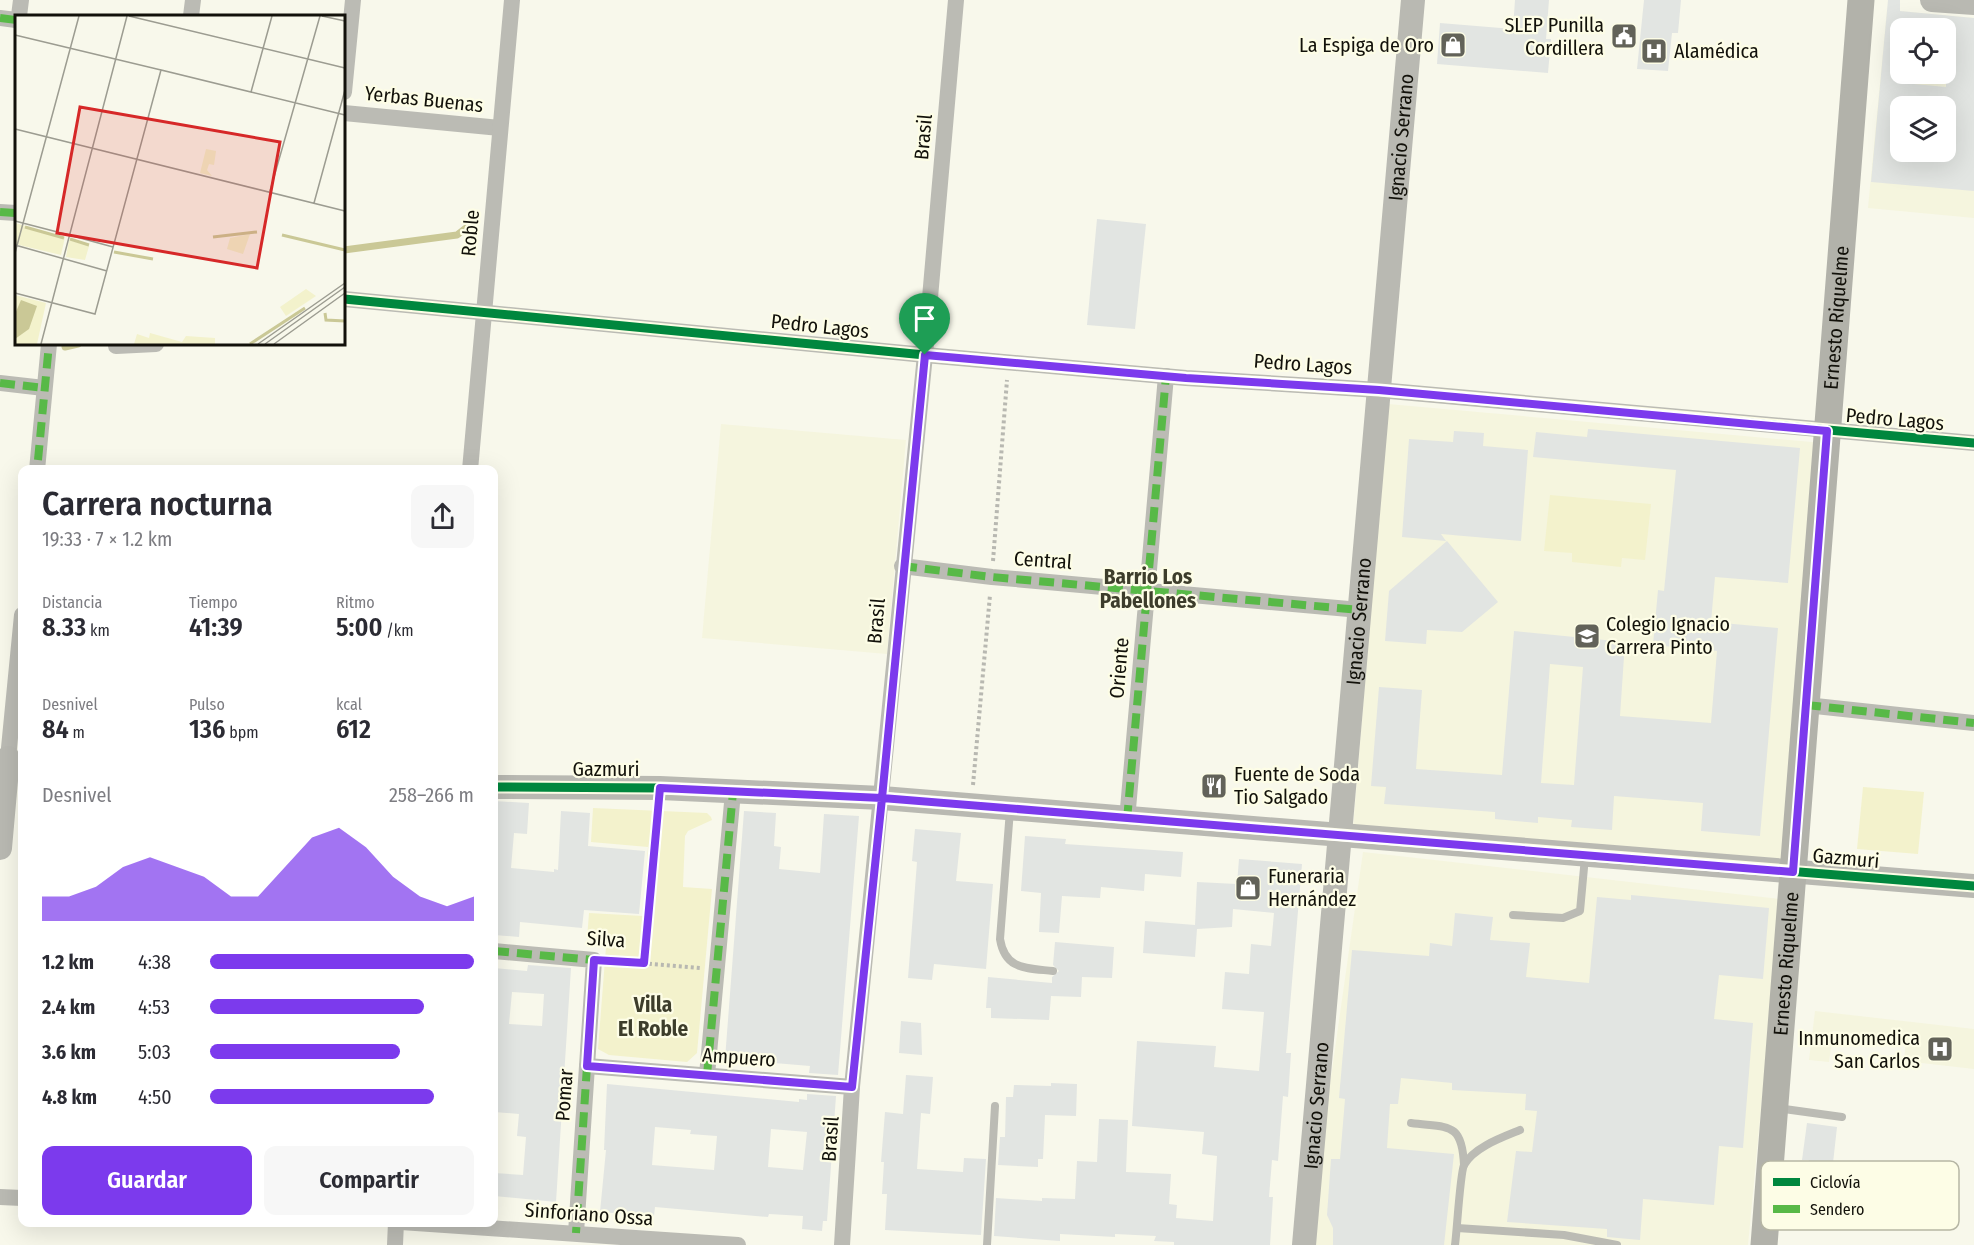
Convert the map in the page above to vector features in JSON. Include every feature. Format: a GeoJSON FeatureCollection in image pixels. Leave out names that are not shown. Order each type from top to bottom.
{"type":"FeatureCollection","features":[{"type":"Feature","properties":{"kind":"main road","name":"Ernesto Riquelme"},"geometry":{"type":"LineString","coordinates":[[1770,1161],[1861,0]]}},
{"type":"Feature","properties":{"kind":"main road","name":"Ernesto Riquelme"},"geometry":{"type":"LineString","coordinates":[[1764,1245],[1765,1230]]}},
{"type":"Feature","properties":{"kind":"street"},"geometry":{"type":"LineString","coordinates":[[18,15],[21,0]]}},
{"type":"Feature","properties":{"kind":"street"},"geometry":{"type":"LineString","coordinates":[[191,15],[193,0]]}},
{"type":"Feature","properties":{"kind":"street"},"geometry":{"type":"LineString","coordinates":[[345,82],[353,0]]}},
{"type":"Feature","properties":{"kind":"street","name":"Roble"},"geometry":{"type":"LineString","coordinates":[[470,465],[512,0]]}},
{"type":"Feature","properties":{"kind":"street","name":"Brasil"},"geometry":{"type":"LineString","coordinates":[[842,1245],[852,1087],[882,798],[902,566],[925,355],[956,0]]}},
{"type":"Feature","properties":{"kind":"street","name":"Ignacio Serrano"},"geometry":{"type":"LineString","coordinates":[[1304,1245],[1413,0]]}},
{"type":"Feature","properties":{"kind":"street"},"geometry":{"type":"LineString","coordinates":[[1932,0],[1974,3]]}},
{"type":"Feature","properties":{"kind":"street","name":"Yerbas Buenas"},"geometry":{"type":"LineString","coordinates":[[345,113],[500,128]]}},
{"type":"Feature","properties":{"kind":"street"},"geometry":{"type":"LineString","coordinates":[[0,212],[15,213]]}},
{"type":"Feature","properties":{"kind":"street","name":"Pedro Lagos"},"geometry":{"type":"LineString","coordinates":[[345,299],[925,355],[1166,376],[1379,390],[1974,443]]}},
{"type":"Feature","properties":{"kind":"street"},"geometry":{"type":"LineString","coordinates":[[38,465],[49,345]]}},
{"type":"Feature","properties":{"kind":"street"},"geometry":{"type":"LineString","coordinates":[[116,346],[136,345]]}},
{"type":"Feature","properties":{"kind":"street","name":"Oriente"},"geometry":{"type":"LineString","coordinates":[[1127,820],[1166,376]]}},
{"type":"Feature","properties":{"kind":"street"},"geometry":{"type":"LineString","coordinates":[[0,383],[44,388]]}},
{"type":"Feature","properties":{"kind":"street","name":"Central"},"geometry":{"type":"LineString","coordinates":[[902,566],[992,577],[1148,589],[1360,610]]}},
{"type":"Feature","properties":{"kind":"street"},"geometry":{"type":"LineString","coordinates":[[0,848],[18,663]]}},
{"type":"Feature","properties":{"kind":"street"},"geometry":{"type":"LineString","coordinates":[[1806,705],[1974,723]]}},
{"type":"Feature","properties":{"kind":"street","name":"Gazmuri"},"geometry":{"type":"LineString","coordinates":[[498,787],[660,788],[882,798],[1127,820],[1974,886]]}},
{"type":"Feature","properties":{"kind":"street"},"geometry":{"type":"LineString","coordinates":[[707,1075],[733,792]]}},
{"type":"Feature","properties":{"kind":"street","name":"Silva"},"geometry":{"type":"LineString","coordinates":[[498,951],[594,960]]}},
{"type":"Feature","properties":{"kind":"street","name":"Pomar"},"geometry":{"type":"LineString","coordinates":[[576,1233],[594,960]]}},
{"type":"Feature","properties":{"kind":"street","name":"Ampuero"},"geometry":{"type":"LineString","coordinates":[[587,1066],[852,1087]]}},
{"type":"Feature","properties":{"kind":"street"},"geometry":{"type":"LineString","coordinates":[[0,1197],[18,1198]]}},
{"type":"Feature","properties":{"kind":"street"},"geometry":{"type":"LineString","coordinates":[[395,1245],[396,1227]]}},
{"type":"Feature","properties":{"kind":"street","name":"Sinforiano Ossa"},"geometry":{"type":"LineString","coordinates":[[481,1227],[738,1245]]}},
{"type":"Feature","properties":{"kind":"lane"},"geometry":{"type":"LineString","coordinates":[[1010,810],[1000,939],[1002,953],[1011,963],[1026,968],[1053,970]]}},
{"type":"Feature","properties":{"kind":"lane"},"geometry":{"type":"LineString","coordinates":[[1513,915],[1563,918],[1580,911],[1585,856]]}},
{"type":"Feature","properties":{"kind":"lane"},"geometry":{"type":"LineString","coordinates":[[987,1245],[995,1106]]}},
{"type":"Feature","properties":{"kind":"lane"},"geometry":{"type":"LineString","coordinates":[[1774,1108],[1842,1117]]}},
{"type":"Feature","properties":{"kind":"lane"},"geometry":{"type":"LineString","coordinates":[[1411,1123],[1449,1128],[1457,1133],[1463,1147],[1464,1165],[1455,1245]]}},
{"type":"Feature","properties":{"kind":"lane"},"geometry":{"type":"LineString","coordinates":[[1464,1165],[1494,1141],[1520,1130]]}},
{"type":"Feature","properties":{"kind":"lane"},"geometry":{"type":"LineString","coordinates":[[1457,1228],[1564,1235],[1617,1245]]}},
{"type":"Feature","properties":{"kind":"path"},"geometry":{"type":"LineString","coordinates":[[644,963],[660,788]]}},
{"type":"Feature","properties":{"kind":"shaded area"},"geometry":{"type":"Polygon","coordinates":[[[1887,10],[1974,18],[1974,218],[1868,208],[1887,10]]]}},
{"type":"Feature","properties":{"kind":"shaded area","name":"Colegio Ignacio Carrera Pinto"},"geometry":{"type":"Polygon","coordinates":[[[1388,404],[1823,443],[1782,859],[1353,828],[1388,404]]]}},
{"type":"Feature","properties":{"kind":"shaded area"},"geometry":{"type":"Polygon","coordinates":[[[721,424],[906,440],[887,654],[702,638],[721,424]]]}},
{"type":"Feature","properties":{"kind":"shaded area"},"geometry":{"type":"Polygon","coordinates":[[[1550,495],[1651,504],[1645,560],[1622,558],[1621,567],[1572,562],[1572,553],[1544,551],[1550,495]]]}},
{"type":"Feature","properties":{"kind":"shaded area"},"geometry":{"type":"Polygon","coordinates":[[[1863,787],[1924,792],[1918,854],[1857,849],[1863,787]]]}},
{"type":"Feature","properties":{"kind":"shaded area"},"geometry":{"type":"Polygon","coordinates":[[[593,808],[707,813],[711,817],[712,820],[688,831],[685,836],[683,887],[712,889],[697,1053],[687,1062],[609,1055],[598,1049],[606,947],[601,941],[587,939],[589,913],[643,916],[648,847],[591,842],[593,808]]]}},
{"type":"Feature","properties":{"kind":"shaded area"},"geometry":{"type":"Polygon","coordinates":[[[1363,852],[1781,899],[1748,1245],[1315,1245],[1324,1126],[1363,852]]]}},
{"type":"Feature","properties":{"kind":"shaded area","name":"Inmunomedica San Carlos"},"geometry":{"type":"Polygon","coordinates":[[[1815,1011],[1974,1029],[1974,1069],[1904,1061],[1906,1039],[1833,1031],[1829,1062],[1809,1060],[1815,1011]]]}},
{"type":"Feature","properties":{"kind":"building"},"geometry":{"type":"Polygon","coordinates":[[[1515,0],[1549,0],[1546,39],[1551,39],[1548,73],[1437,64],[1440,23],[1513,29],[1515,0]]]}},
{"type":"Feature","properties":{"kind":"building","name":"Alamédica"},"geometry":{"type":"Polygon","coordinates":[[[1644,0],[1681,0],[1678,33],[1672,33],[1668,71],[1637,69],[1644,0]]]}},
{"type":"Feature","properties":{"kind":"building"},"geometry":{"type":"Polygon","coordinates":[[[1888,0],[1900,0],[1900,11],[1974,18],[1974,191],[1871,182],[1888,0]]]}},
{"type":"Feature","properties":{"kind":"building"},"geometry":{"type":"Polygon","coordinates":[[[1097,219],[1146,224],[1135,329],[1087,325],[1097,219]]]}},
{"type":"Feature","properties":{"kind":"building"},"geometry":{"type":"Polygon","coordinates":[[[1588,429],[1800,448],[1788,583],[1715,577],[1711,622],[1778,628],[1760,836],[1701,831],[1703,803],[1614,796],[1612,830],[1571,827],[1572,820],[1538,817],[1538,823],[1495,819],[1495,812],[1384,804],[1386,787],[1371,786],[1379,687],[1422,690],[1416,769],[1502,775],[1514,631],[1625,642],[1620,716],[1711,723],[1717,651],[1653,645],[1658,590],[1664,591],[1676,470],[1533,457],[1536,432],[1587,437],[1588,429]],[[1550,664],[1541,783],[1574,785],[1583,667],[1550,664]]]}},
{"type":"Feature","properties":{"kind":"building"},"geometry":{"type":"Polygon","coordinates":[[[1454,431],[1484,433],[1483,446],[1528,450],[1521,541],[1441,534],[1446,541],[1402,537],[1409,439],[1453,442],[1454,431]]]}},
{"type":"Feature","properties":{"kind":"building"},"geometry":{"type":"Polygon","coordinates":[[[1447,541],[1498,602],[1462,632],[1427,630],[1426,644],[1385,641],[1389,591],[1447,541]]]}},
{"type":"Feature","properties":{"kind":"building"},"geometry":{"type":"Polygon","coordinates":[[[498,801],[529,803],[527,834],[514,833],[511,868],[554,872],[554,869],[558,870],[561,811],[590,813],[588,846],[645,851],[639,914],[584,910],[582,928],[520,922],[519,937],[498,935],[498,801]]]}},
{"type":"Feature","properties":{"kind":"building"},"geometry":{"type":"Polygon","coordinates":[[[744,811],[776,813],[774,846],[781,847],[779,869],[820,873],[824,814],[859,816],[838,1075],[809,1073],[810,1066],[725,1059],[744,811]]]}},
{"type":"Feature","properties":{"kind":"building"},"geometry":{"type":"Polygon","coordinates":[[[915,829],[961,833],[956,881],[993,884],[986,969],[934,964],[932,980],[908,978],[917,862],[912,861],[915,829]]]}},
{"type":"Feature","properties":{"kind":"building"},"geometry":{"type":"Polygon","coordinates":[[[1025,836],[1066,839],[1065,844],[1183,852],[1181,877],[1145,874],[1144,891],[1101,887],[1100,898],[1062,896],[1059,933],[1039,932],[1041,893],[1021,891],[1025,836]]]}},
{"type":"Feature","properties":{"kind":"building"},"geometry":{"type":"Polygon","coordinates":[[[1239,859],[1302,864],[1286,1053],[1291,1053],[1288,1097],[1283,1096],[1278,1161],[1272,1160],[1269,1197],[1273,1197],[1270,1245],[1174,1245],[1174,1242],[1154,1241],[1156,1236],[1115,1234],[1115,1237],[1060,1234],[1060,1241],[994,1236],[996,1198],[1042,1201],[1042,1198],[1075,1199],[1077,1161],[1097,1162],[1099,1119],[1128,1120],[1126,1172],[1171,1174],[1169,1204],[1177,1205],[1176,1218],[1213,1221],[1217,1156],[1202,1154],[1204,1132],[1132,1126],[1137,1041],[1216,1046],[1214,1067],[1259,1071],[1264,1012],[1222,1009],[1225,972],[1249,974],[1251,944],[1271,946],[1274,913],[1233,909],[1232,927],[1197,929],[1195,957],[1143,953],[1145,921],[1195,925],[1197,882],[1237,884],[1239,859]]]}},
{"type":"Feature","properties":{"kind":"building"},"geometry":{"type":"Polygon","coordinates":[[[1631,895],[1769,908],[1763,979],[1719,975],[1714,1019],[1753,1023],[1743,1148],[1719,1146],[1714,1205],[1643,1199],[1640,1240],[1607,1237],[1607,1229],[1507,1222],[1516,1151],[1532,1152],[1537,1111],[1525,1110],[1526,1094],[1452,1090],[1452,1083],[1401,1078],[1398,1104],[1390,1104],[1387,1148],[1454,1154],[1444,1245],[1333,1245],[1333,1228],[1327,1215],[1331,1159],[1340,1159],[1345,1099],[1339,1098],[1352,950],[1429,956],[1430,943],[1452,946],[1455,913],[1493,917],[1490,940],[1530,943],[1526,977],[1589,983],[1597,897],[1631,900],[1631,895]]]}},
{"type":"Feature","properties":{"kind":"building"},"geometry":{"type":"Polygon","coordinates":[[[1055,942],[1114,947],[1112,978],[1082,977],[1081,997],[1051,996],[1049,1020],[991,1018],[991,1008],[986,1008],[988,977],[1052,983],[1052,977],[1059,971],[1053,965],[1055,942]]]}},
{"type":"Feature","properties":{"kind":"building"},"geometry":{"type":"Polygon","coordinates":[[[528,965],[571,968],[556,1202],[498,1196],[498,1173],[523,1175],[526,1137],[517,1136],[519,1114],[498,1112],[498,968],[527,971],[528,965]],[[512,992],[509,1024],[542,1026],[544,994],[512,992]]]}},
{"type":"Feature","properties":{"kind":"building"},"geometry":{"type":"Polygon","coordinates":[[[901,1021],[921,1023],[922,1055],[899,1053],[901,1021]]]}},
{"type":"Feature","properties":{"kind":"building"},"geometry":{"type":"Polygon","coordinates":[[[906,1075],[933,1077],[930,1114],[921,1113],[917,1169],[963,1172],[964,1158],[986,1159],[981,1235],[885,1230],[887,1194],[882,1194],[884,1162],[881,1162],[885,1112],[903,1114],[906,1075]]]}},
{"type":"Feature","properties":{"kind":"building"},"geometry":{"type":"Polygon","coordinates":[[[1051,1083],[1077,1084],[1076,1116],[1045,1115],[1043,1159],[1038,1159],[1038,1167],[998,1165],[1000,1137],[1005,1137],[1006,1097],[1013,1097],[1014,1085],[1051,1086],[1051,1083]]]}},
{"type":"Feature","properties":{"kind":"building"},"geometry":{"type":"Polygon","coordinates":[[[607,1084],[799,1102],[799,1099],[807,1100],[807,1094],[836,1096],[827,1221],[823,1221],[822,1231],[802,1229],[803,1216],[769,1214],[768,1217],[655,1207],[654,1216],[600,1212],[606,1150],[604,1150],[607,1084]],[[655,1127],[652,1165],[714,1170],[717,1136],[690,1134],[691,1130],[655,1127]],[[771,1129],[768,1167],[803,1170],[807,1132],[771,1129]]]}},
{"type":"Feature","properties":{"kind":"building"},"geometry":{"type":"Polygon","coordinates":[[[1807,1123],[1837,1127],[1833,1161],[1802,1160],[1807,1123]]]}},
{"type":"Feature","properties":{"kind":"waterway"},"geometry":{"type":"LineString","coordinates":[[345,250],[457,235],[475,221]]}},
{"type":"Feature","properties":{"kind":"waterway"},"geometry":{"type":"LineString","coordinates":[[65,347],[74,345]]}},
{"type":"Feature","properties":{"kind":"marked path"},"geometry":{"type":"LineString","coordinates":[[0,18],[15,20]]}},
{"type":"Feature","properties":{"kind":"marked path"},"geometry":{"type":"LineString","coordinates":[[0,212],[15,213]]}},
{"type":"Feature","properties":{"kind":"marked path"},"geometry":{"type":"LineString","coordinates":[[38,460],[49,345]]}},
{"type":"Feature","properties":{"kind":"marked path"},"geometry":{"type":"LineString","coordinates":[[1127,820],[1166,376]]}},
{"type":"Feature","properties":{"kind":"marked path"},"geometry":{"type":"LineString","coordinates":[[0,383],[44,388]]}},
{"type":"Feature","properties":{"kind":"marked path"},"geometry":{"type":"LineString","coordinates":[[902,566],[992,577],[1360,610]]}},
{"type":"Feature","properties":{"kind":"marked path"},"geometry":{"type":"LineString","coordinates":[[1806,705],[1974,723]]}},
{"type":"Feature","properties":{"kind":"marked path"},"geometry":{"type":"LineString","coordinates":[[707,1075],[733,792]]}},
{"type":"Feature","properties":{"kind":"marked path"},"geometry":{"type":"LineString","coordinates":[[498,951],[594,960],[576,1233]]}},
{"type":"Feature","properties":{"kind":"marked path"},"geometry":{"type":"LineString","coordinates":[[587,1066],[852,1087]]}},
{"type":"Feature","properties":{"kind":"cycle path"},"geometry":{"type":"LineString","coordinates":[[345,299],[925,355],[1186,378],[1379,390],[1974,443]]}},
{"type":"Feature","properties":{"kind":"cycle path"},"geometry":{"type":"LineString","coordinates":[[498,787],[660,788],[882,798],[1974,886]]}},
{"type":"Feature","properties":{"kind":"place","name":"SLEP Punilla Cordillera"},"geometry":{"type":"Point","coordinates":[1624,36]}},
{"type":"Feature","properties":{"kind":"place","name":"La Espiga de Oro"},"geometry":{"type":"Point","coordinates":[1453,45]}},
{"type":"Feature","properties":{"kind":"place","name":"Alamédica"},"geometry":{"type":"Point","coordinates":[1654,51]}},
{"type":"Feature","properties":{"kind":"place","name":"Colegio Ignacio Carrera Pinto"},"geometry":{"type":"Point","coordinates":[1587,636]}},
{"type":"Feature","properties":{"kind":"place","name":"Fuente de Soda Tio Salgado"},"geometry":{"type":"Point","coordinates":[1214,786]}},
{"type":"Feature","properties":{"kind":"place","name":"Funeraria Hernández"},"geometry":{"type":"Point","coordinates":[1248,888]}},
{"type":"Feature","properties":{"kind":"place","name":"Inmunomedica San Carlos"},"geometry":{"type":"Point","coordinates":[1940,1049]}},
{"type":"Feature","properties":{"kind":"district","name":"Barrio Los Pabellones"},"geometry":{"type":"Point","coordinates":[1148,589]}},
{"type":"Feature","properties":{"kind":"district","name":"Villa El Roble"},"geometry":{"type":"Point","coordinates":[653,1017]}},
{"type":"Feature","properties":{"kind":"route"},"geometry":{"type":"LineString","coordinates":[[925,355],[902,566],[882,798],[660,788],[644,963],[594,960],[587,1066],[852,1087],[882,798],[1127,820],[1793,872],[1827,431],[1379,390],[1186,378],[925,355]]}}]}
